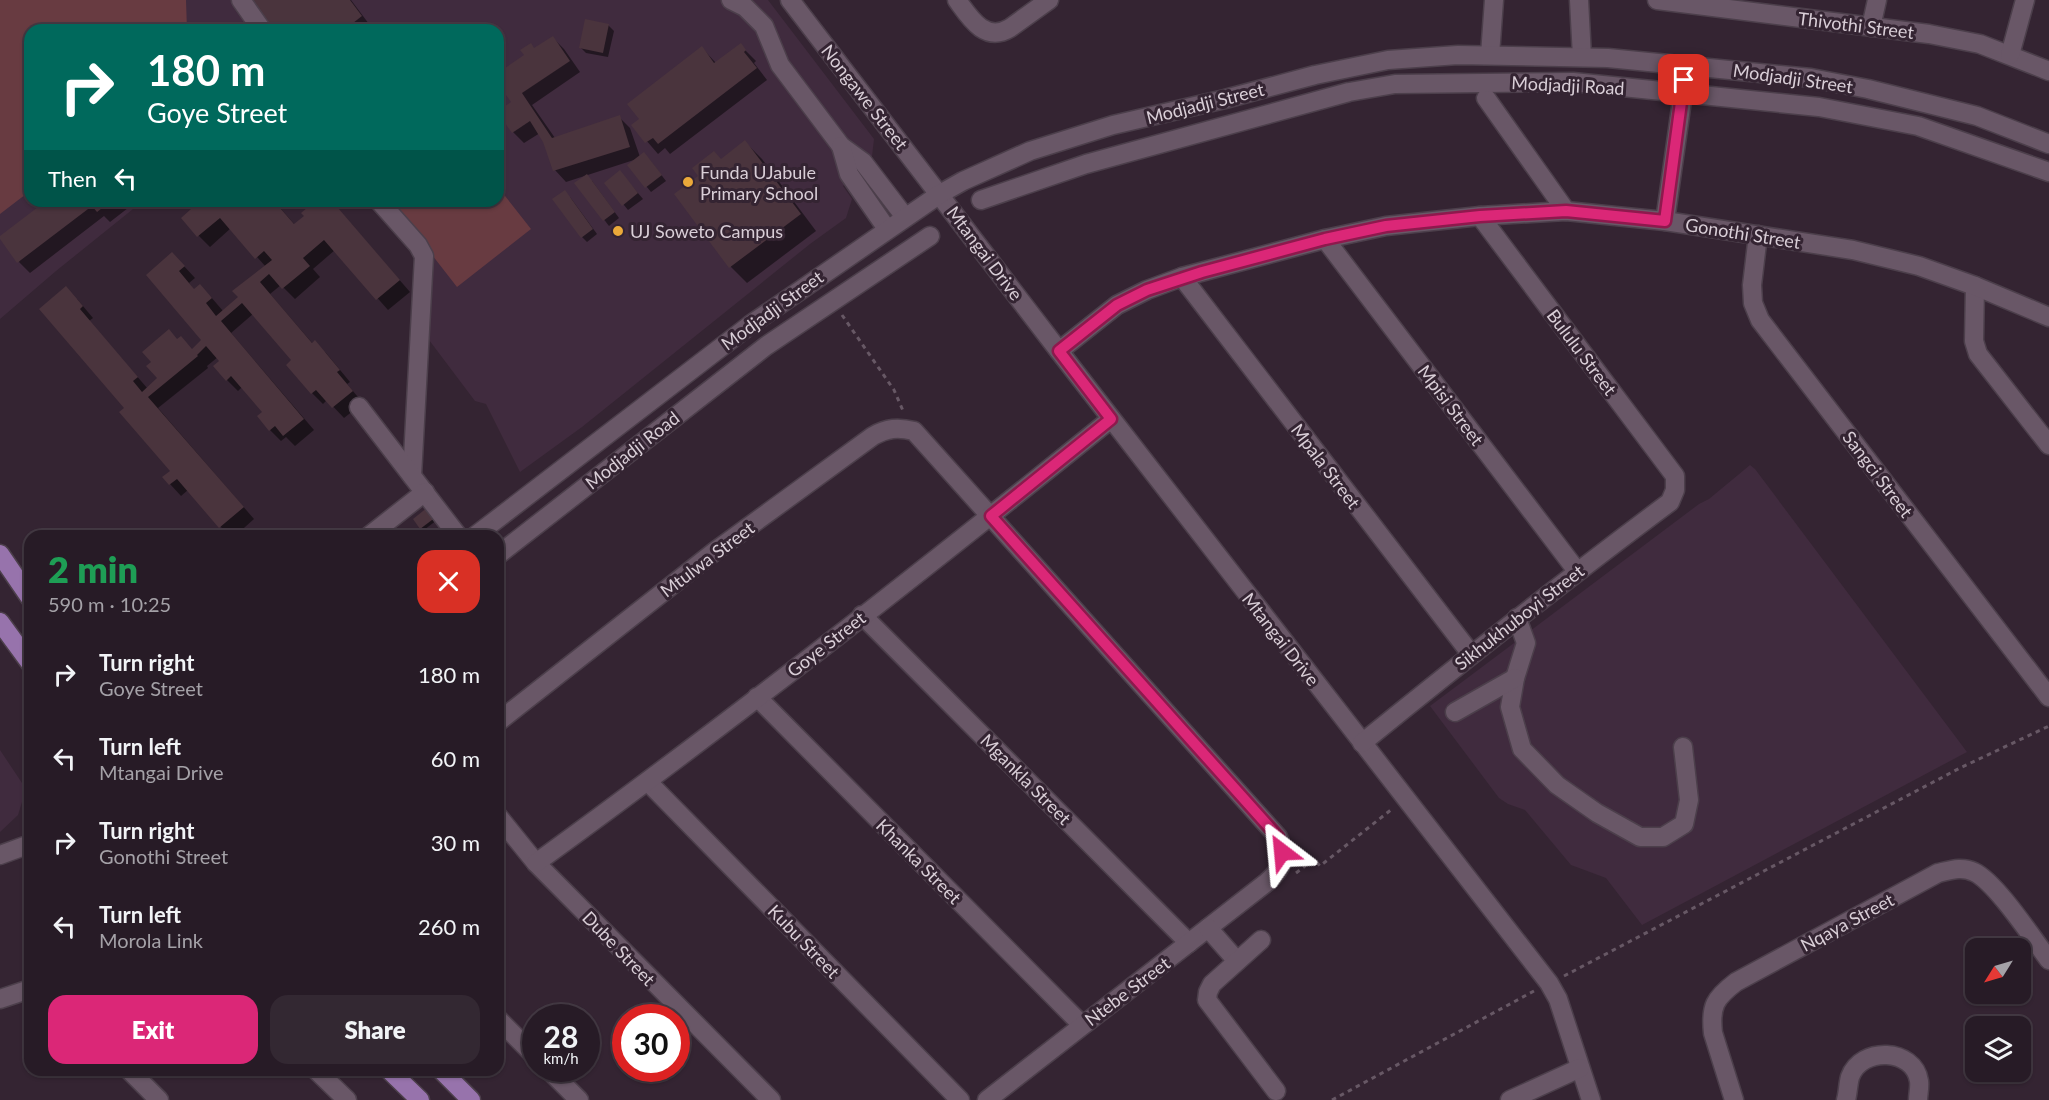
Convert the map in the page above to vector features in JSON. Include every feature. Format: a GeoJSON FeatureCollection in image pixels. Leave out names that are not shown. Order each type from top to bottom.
{"type":"FeatureCollection","features":[{"type":"Feature","properties":{"kind":"main road"},"geometry":{"type":"LineString","coordinates":[[0,554],[24,589]]}},
{"type":"Feature","properties":{"kind":"main road"},"geometry":{"type":"LineString","coordinates":[[0,622],[24,655]]}},
{"type":"Feature","properties":{"kind":"main road"},"geometry":{"type":"LineString","coordinates":[[395,1076],[420,1100]]}},
{"type":"Feature","properties":{"kind":"main road"},"geometry":{"type":"LineString","coordinates":[[447,1076],[471,1100]]}},
{"type":"Feature","properties":{"kind":"street"},"geometry":{"type":"LineString","coordinates":[[241,0],[258,24]]}},
{"type":"Feature","properties":{"kind":"street"},"geometry":{"type":"LineString","coordinates":[[731,0],[745,7],[764,26],[780,65],[841,146],[863,162],[905,217]]}},
{"type":"Feature","properties":{"kind":"street","name":"Nongawe Street"},"geometry":{"type":"LineString","coordinates":[[790,0],[940,194]]}},
{"type":"Feature","properties":{"kind":"street"},"geometry":{"type":"LineString","coordinates":[[957,0],[974,25],[994,34],[1003,32],[1049,0]]}},
{"type":"Feature","properties":{"kind":"street"},"geometry":{"type":"LineString","coordinates":[[1490,55],[1494,0]]}},
{"type":"Feature","properties":{"kind":"street"},"geometry":{"type":"LineString","coordinates":[[1579,0],[1582,57]]}},
{"type":"Feature","properties":{"kind":"street","name":"Thivothi Street"},"geometry":{"type":"LineString","coordinates":[[1657,0],[1929,34],[1980,44],[2049,71]]}},
{"type":"Feature","properties":{"kind":"street"},"geometry":{"type":"LineString","coordinates":[[1871,27],[1877,0]]}},
{"type":"Feature","properties":{"kind":"street"},"geometry":{"type":"LineString","coordinates":[[2010,55],[2025,0]]}},
{"type":"Feature","properties":{"kind":"street","name":"Modjadji Street"},"geometry":{"type":"LineString","coordinates":[[483,530],[750,325],[886,229],[940,194],[963,181],[1030,151],[1113,124],[1225,99],[1336,70],[1388,60],[1490,55],[1582,57],[1810,78],[1868,89],[1977,116],[2049,144]]}},
{"type":"Feature","properties":{"kind":"street"},"geometry":{"type":"LineString","coordinates":[[1665,221],[1686,65]]}},
{"type":"Feature","properties":{"kind":"street","name":"Modjadji Road"},"geometry":{"type":"LineString","coordinates":[[981,200],[1086,164],[1349,92],[1395,84],[1573,82],[1819,107],[1918,126],[2049,172]]}},
{"type":"Feature","properties":{"kind":"street"},"geometry":{"type":"LineString","coordinates":[[1486,98],[1566,211]]}},
{"type":"Feature","properties":{"kind":"street"},"geometry":{"type":"LineString","coordinates":[[1079,135],[1086,164]]}},
{"type":"Feature","properties":{"kind":"street"},"geometry":{"type":"LineString","coordinates":[[841,146],[849,174],[886,229]]}},
{"type":"Feature","properties":{"kind":"street","name":"Mtangai Drive"},"geometry":{"type":"LineString","coordinates":[[940,194],[1111,419],[1549,983],[1558,999],[1591,1100]]}},
{"type":"Feature","properties":{"kind":"street"},"geometry":{"type":"LineString","coordinates":[[384,207],[424,256],[412,476]]}},
{"type":"Feature","properties":{"kind":"street","name":"Gonothi Street"},"geometry":{"type":"LineString","coordinates":[[1059,351],[1117,305],[1147,290],[1182,277],[1325,239],[1386,226],[1480,216],[1566,211],[1665,221],[1853,250],[1919,266],[1975,286],[2049,317]]}},
{"type":"Feature","properties":{"kind":"street","name":"Bululu Street"},"geometry":{"type":"LineString","coordinates":[[1480,216],[1675,476],[1675,490]]}},
{"type":"Feature","properties":{"kind":"street","name":"Sangci Street"},"geometry":{"type":"LineString","coordinates":[[1758,235],[1752,285],[1753,303],[1760,320],[2049,697]]}},
{"type":"Feature","properties":{"kind":"street","name":"Modjadji Road"},"geometry":{"type":"LineString","coordinates":[[504,550],[766,346],[930,236]]}},
{"type":"Feature","properties":{"kind":"street","name":"Mpisi Street"},"geometry":{"type":"LineString","coordinates":[[1325,239],[1577,571]]}},
{"type":"Feature","properties":{"kind":"street","name":"Mpala Street"},"geometry":{"type":"LineString","coordinates":[[1182,277],[1471,654]]}},
{"type":"Feature","properties":{"kind":"street"},"geometry":{"type":"LineString","coordinates":[[1975,286],[1974,341],[1978,354],[2049,445]]}},
{"type":"Feature","properties":{"kind":"street"},"geometry":{"type":"LineString","coordinates":[[750,325],[766,346]]}},
{"type":"Feature","properties":{"kind":"street"},"geometry":{"type":"LineString","coordinates":[[359,407],[454,530]]}},
{"type":"Feature","properties":{"kind":"street","name":"Goye Street"},"geometry":{"type":"LineString","coordinates":[[536,863],[648,782],[991,516],[1111,419]]}},
{"type":"Feature","properties":{"kind":"street","name":"Mtulwa Street"},"geometry":{"type":"LineString","coordinates":[[504,717],[714,552],[864,443],[884,429],[907,429]]}},
{"type":"Feature","properties":{"kind":"street","name":"Ntebe Street"},"geometry":{"type":"LineString","coordinates":[[907,429],[914,431],[1278,837],[1282,852],[1282,865],[1278,873],[987,1100]]}},
{"type":"Feature","properties":{"kind":"street","name":"Sikhukhuboyi Street"},"geometry":{"type":"LineString","coordinates":[[1362,744],[1471,654],[1670,502],[1675,490]]}},
{"type":"Feature","properties":{"kind":"street"},"geometry":{"type":"LineString","coordinates":[[377,530],[425,492]]}},
{"type":"Feature","properties":{"kind":"street","name":"Mgankla Street"},"geometry":{"type":"LineString","coordinates":[[862,615],[1189,943]]}},
{"type":"Feature","properties":{"kind":"street"},"geometry":{"type":"LineString","coordinates":[[1517,618],[1526,643],[1515,678],[1510,707],[1522,748],[1557,784],[1597,813],[1641,837],[1663,837],[1684,824],[1689,800],[1683,747]]}},
{"type":"Feature","properties":{"kind":"street"},"geometry":{"type":"LineString","coordinates":[[1455,712],[1515,678]]}},
{"type":"Feature","properties":{"kind":"street","name":"Khanka Street"},"geometry":{"type":"LineString","coordinates":[[757,697],[1082,1025]]}},
{"type":"Feature","properties":{"kind":"street","name":"Kubu Street"},"geometry":{"type":"LineString","coordinates":[[648,782],[960,1100]]}},
{"type":"Feature","properties":{"kind":"street","name":"Dube Street"},"geometry":{"type":"LineString","coordinates":[[504,823],[536,863],[771,1100]]}},
{"type":"Feature","properties":{"kind":"street"},"geometry":{"type":"LineString","coordinates":[[0,855],[24,846]]}},
{"type":"Feature","properties":{"kind":"street","name":"Nqaya Street"},"geometry":{"type":"LineString","coordinates":[[1734,1100],[1713,1033],[1714,1004],[1723,992],[1736,982],[1938,873],[1955,868],[1973,872],[1983,878],[1995,889],[2049,960]]}},
{"type":"Feature","properties":{"kind":"street"},"geometry":{"type":"LineString","coordinates":[[1208,928],[1238,961]]}},
{"type":"Feature","properties":{"kind":"street"},"geometry":{"type":"LineString","coordinates":[[1261,940],[1212,984],[1208,992],[1208,1000],[1276,1091]]}},
{"type":"Feature","properties":{"kind":"street"},"geometry":{"type":"LineString","coordinates":[[0,999],[24,992]]}},
{"type":"Feature","properties":{"kind":"street"},"geometry":{"type":"LineString","coordinates":[[504,1025],[522,1043]]}},
{"type":"Feature","properties":{"kind":"street"},"geometry":{"type":"LineString","coordinates":[[1846,1100],[1850,1076],[1855,1068],[1869,1057],[1886,1054],[1903,1060],[1916,1073],[1919,1081],[1918,1100]]}},
{"type":"Feature","properties":{"kind":"street"},"geometry":{"type":"LineString","coordinates":[[1510,1100],[1580,1068]]}},
{"type":"Feature","properties":{"kind":"street"},"geometry":{"type":"LineString","coordinates":[[135,1076],[159,1100]]}},
{"type":"Feature","properties":{"kind":"street"},"geometry":{"type":"LineString","coordinates":[[322,1076],[347,1100]]}},
{"type":"Feature","properties":{"kind":"street"},"geometry":{"type":"LineString","coordinates":[[561,1082],[579,1100]]}},
{"type":"Feature","properties":{"kind":"path"},"geometry":{"type":"LineString","coordinates":[[832,302],[894,390],[907,422],[907,429]]}},
{"type":"Feature","properties":{"kind":"path"},"geometry":{"type":"LineString","coordinates":[[1332,1100],[1549,983],[1960,768],[2049,726]]}},
{"type":"Feature","properties":{"kind":"path"},"geometry":{"type":"LineString","coordinates":[[1267,882],[1281,884],[1314,859],[1320,866],[1406,799]]}},
{"type":"Feature","properties":{"kind":"shaded area","name":"UJ Soweto Campus"},"geometry":{"type":"Polygon","coordinates":[[[0,0],[768,0],[874,139],[871,165],[843,186],[852,199],[846,218],[810,244],[582,427],[520,472],[486,404],[475,401],[426,336],[430,258],[389,207],[504,207],[504,24],[24,24],[24,207],[136,207],[0,319],[0,0]]]}},
{"type":"Feature","properties":{"kind":"shaded area"},"geometry":{"type":"Polygon","coordinates":[[[0,0],[186,0],[187,24],[24,24],[24,196],[0,214],[0,0]]]}},
{"type":"Feature","properties":{"kind":"shaded area"},"geometry":{"type":"Polygon","coordinates":[[[504,195],[531,229],[457,287],[395,207],[504,207],[504,195]]]}},
{"type":"Feature","properties":{"kind":"shaded area"},"geometry":{"type":"Polygon","coordinates":[[[1750,465],[1967,752],[1642,925],[1606,878],[1571,865],[1525,810],[1499,798],[1430,706],[1699,504],[1709,499],[1750,465]]]}},
{"type":"Feature","properties":{"kind":"shaded area"},"geometry":{"type":"Polygon","coordinates":[[[0,750],[24,786],[24,796],[18,815],[0,832],[0,750]]]}},
{"type":"Feature","properties":{"kind":"building"},"geometry":{"type":"Polygon","coordinates":[[[250,0],[350,0],[362,16],[352,24],[268,24],[250,0]]]}},
{"type":"Feature","properties":{"kind":"building"},"geometry":{"type":"Polygon","coordinates":[[[585,19],[609,24],[603,53],[579,48],[585,19]]]}},
{"type":"Feature","properties":{"kind":"building"},"geometry":{"type":"Polygon","coordinates":[[[553,36],[570,61],[522,93],[552,138],[620,115],[630,147],[553,171],[543,142],[530,121],[512,133],[504,122],[504,107],[511,102],[504,92],[504,69],[524,55],[520,50],[531,43],[534,48],[553,36]]]}},
{"type":"Feature","properties":{"kind":"building"},"geometry":{"type":"Polygon","coordinates":[[[741,43],[746,50],[744,52],[757,68],[658,144],[653,138],[645,143],[631,125],[639,119],[627,104],[702,46],[714,63],[741,43]]]}},
{"type":"Feature","properties":{"kind":"building"},"geometry":{"type":"Polygon","coordinates":[[[745,140],[801,214],[729,268],[674,194],[698,176],[692,168],[714,151],[721,159],[745,140]]]}},
{"type":"Feature","properties":{"kind":"building"},"geometry":{"type":"Polygon","coordinates":[[[644,152],[662,175],[645,188],[627,165],[644,152]]]}},
{"type":"Feature","properties":{"kind":"building"},"geometry":{"type":"Polygon","coordinates":[[[620,170],[638,193],[622,206],[604,183],[620,170]]]}},
{"type":"Feature","properties":{"kind":"building"},"geometry":{"type":"Polygon","coordinates":[[[587,174],[615,212],[603,221],[574,183],[587,174]]]}},
{"type":"Feature","properties":{"kind":"building"},"geometry":{"type":"Polygon","coordinates":[[[565,190],[593,229],[581,238],[552,199],[565,190]]]}},
{"type":"Feature","properties":{"kind":"building"},"geometry":{"type":"Polygon","coordinates":[[[38,207],[91,207],[17,263],[0,236],[38,207]]]}},
{"type":"Feature","properties":{"kind":"building"},"geometry":{"type":"Polygon","coordinates":[[[93,207],[103,207],[97,212],[93,207]]]}},
{"type":"Feature","properties":{"kind":"building"},"geometry":{"type":"Polygon","coordinates":[[[193,207],[279,207],[294,224],[304,216],[301,213],[308,207],[337,207],[400,280],[376,300],[324,240],[303,258],[310,266],[282,289],[269,274],[260,282],[312,343],[315,340],[340,370],[337,372],[353,391],[332,408],[316,390],[311,394],[286,365],[291,360],[242,303],[221,321],[304,419],[283,436],[275,426],[269,431],[257,416],[262,412],[231,376],[226,381],[213,366],[219,361],[206,346],[198,356],[148,397],[244,507],[219,528],[177,479],[169,485],[162,477],[170,471],[119,412],[124,408],[39,309],[66,286],[83,306],[80,309],[138,377],[133,381],[142,392],[157,378],[146,366],[151,362],[142,352],[169,329],[177,339],[181,336],[192,349],[201,340],[146,275],[172,252],[185,266],[179,271],[194,289],[200,284],[212,298],[206,303],[216,316],[238,297],[232,291],[272,260],[264,251],[255,259],[220,218],[197,237],[181,218],[193,207]]]}},
{"type":"Feature","properties":{"kind":"building"},"geometry":{"type":"Polygon","coordinates":[[[428,507],[436,517],[420,529],[413,519],[428,507]]]}},
{"type":"Feature","properties":{"kind":"place","name":"Funda UJabule Primary School"},"geometry":{"type":"Point","coordinates":[688,182]}},
{"type":"Feature","properties":{"kind":"place","name":"UJ Soweto Campus"},"geometry":{"type":"Point","coordinates":[618,231]}},
{"type":"Feature","properties":{"kind":"route"},"geometry":{"type":"LineString","coordinates":[[1282,852],[1278,837],[991,516],[1111,419],[1059,351],[1117,305],[1147,290],[1182,277],[1325,239],[1386,226],[1480,216],[1566,211],[1606,213],[1665,221],[1684,80]]}}]}
